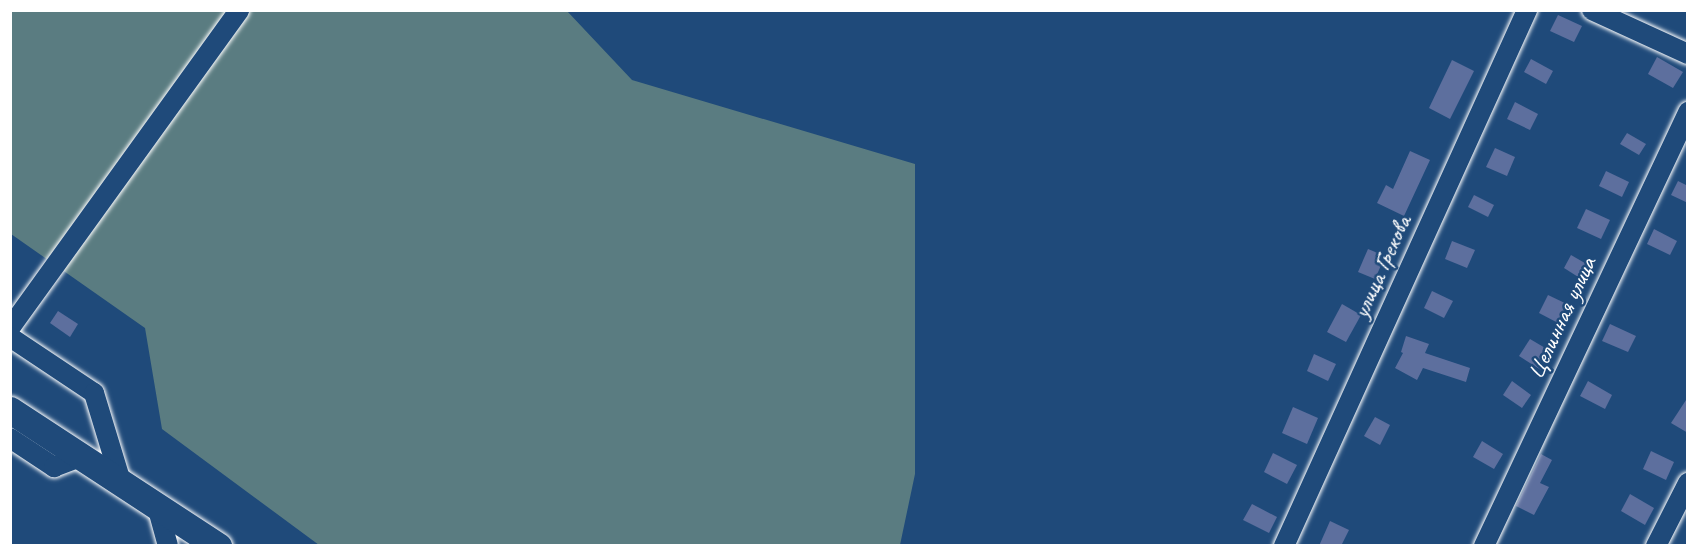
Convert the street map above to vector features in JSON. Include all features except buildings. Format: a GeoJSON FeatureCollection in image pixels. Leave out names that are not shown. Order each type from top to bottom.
{"type":"FeatureCollection","features":[{"type":"Feature","properties":{"kind":"main road"},"geometry":{"type":"LineString","coordinates":[[10,410],[218,546]]}},
{"type":"Feature","properties":{"kind":"street"},"geometry":{"type":"LineString","coordinates":[[10,328],[239,10]]}},
{"type":"Feature","properties":{"kind":"street","name":"улица Грекова"},"geometry":{"type":"LineString","coordinates":[[1284,546],[1527,10]]}},
{"type":"Feature","properties":{"kind":"street"},"geometry":{"type":"LineString","coordinates":[[1592,10],[1688,54]]}},
{"type":"Feature","properties":{"kind":"street","name":"Целинная улица"},"geometry":{"type":"LineString","coordinates":[[1484,546],[1688,112]]}},
{"type":"Feature","properties":{"kind":"street"},"geometry":{"type":"LineString","coordinates":[[10,337],[94,393],[121,482]]}},
{"type":"Feature","properties":{"kind":"street"},"geometry":{"type":"LineString","coordinates":[[10,438],[54,467],[83,456]]}},
{"type":"Feature","properties":{"kind":"street"},"geometry":{"type":"LineString","coordinates":[[1656,546],[1688,483]]}},
{"type":"Feature","properties":{"kind":"street"},"geometry":{"type":"LineString","coordinates":[[157,506],[168,546]]}},
{"type":"Feature","properties":{"kind":"green space"},"geometry":{"type":"Polygon","coordinates":[[[11,11],[567,11],[632,80],[915,164],[915,474],[900,545],[319,545],[162,429],[145,328],[11,234],[11,11]]]}}]}
